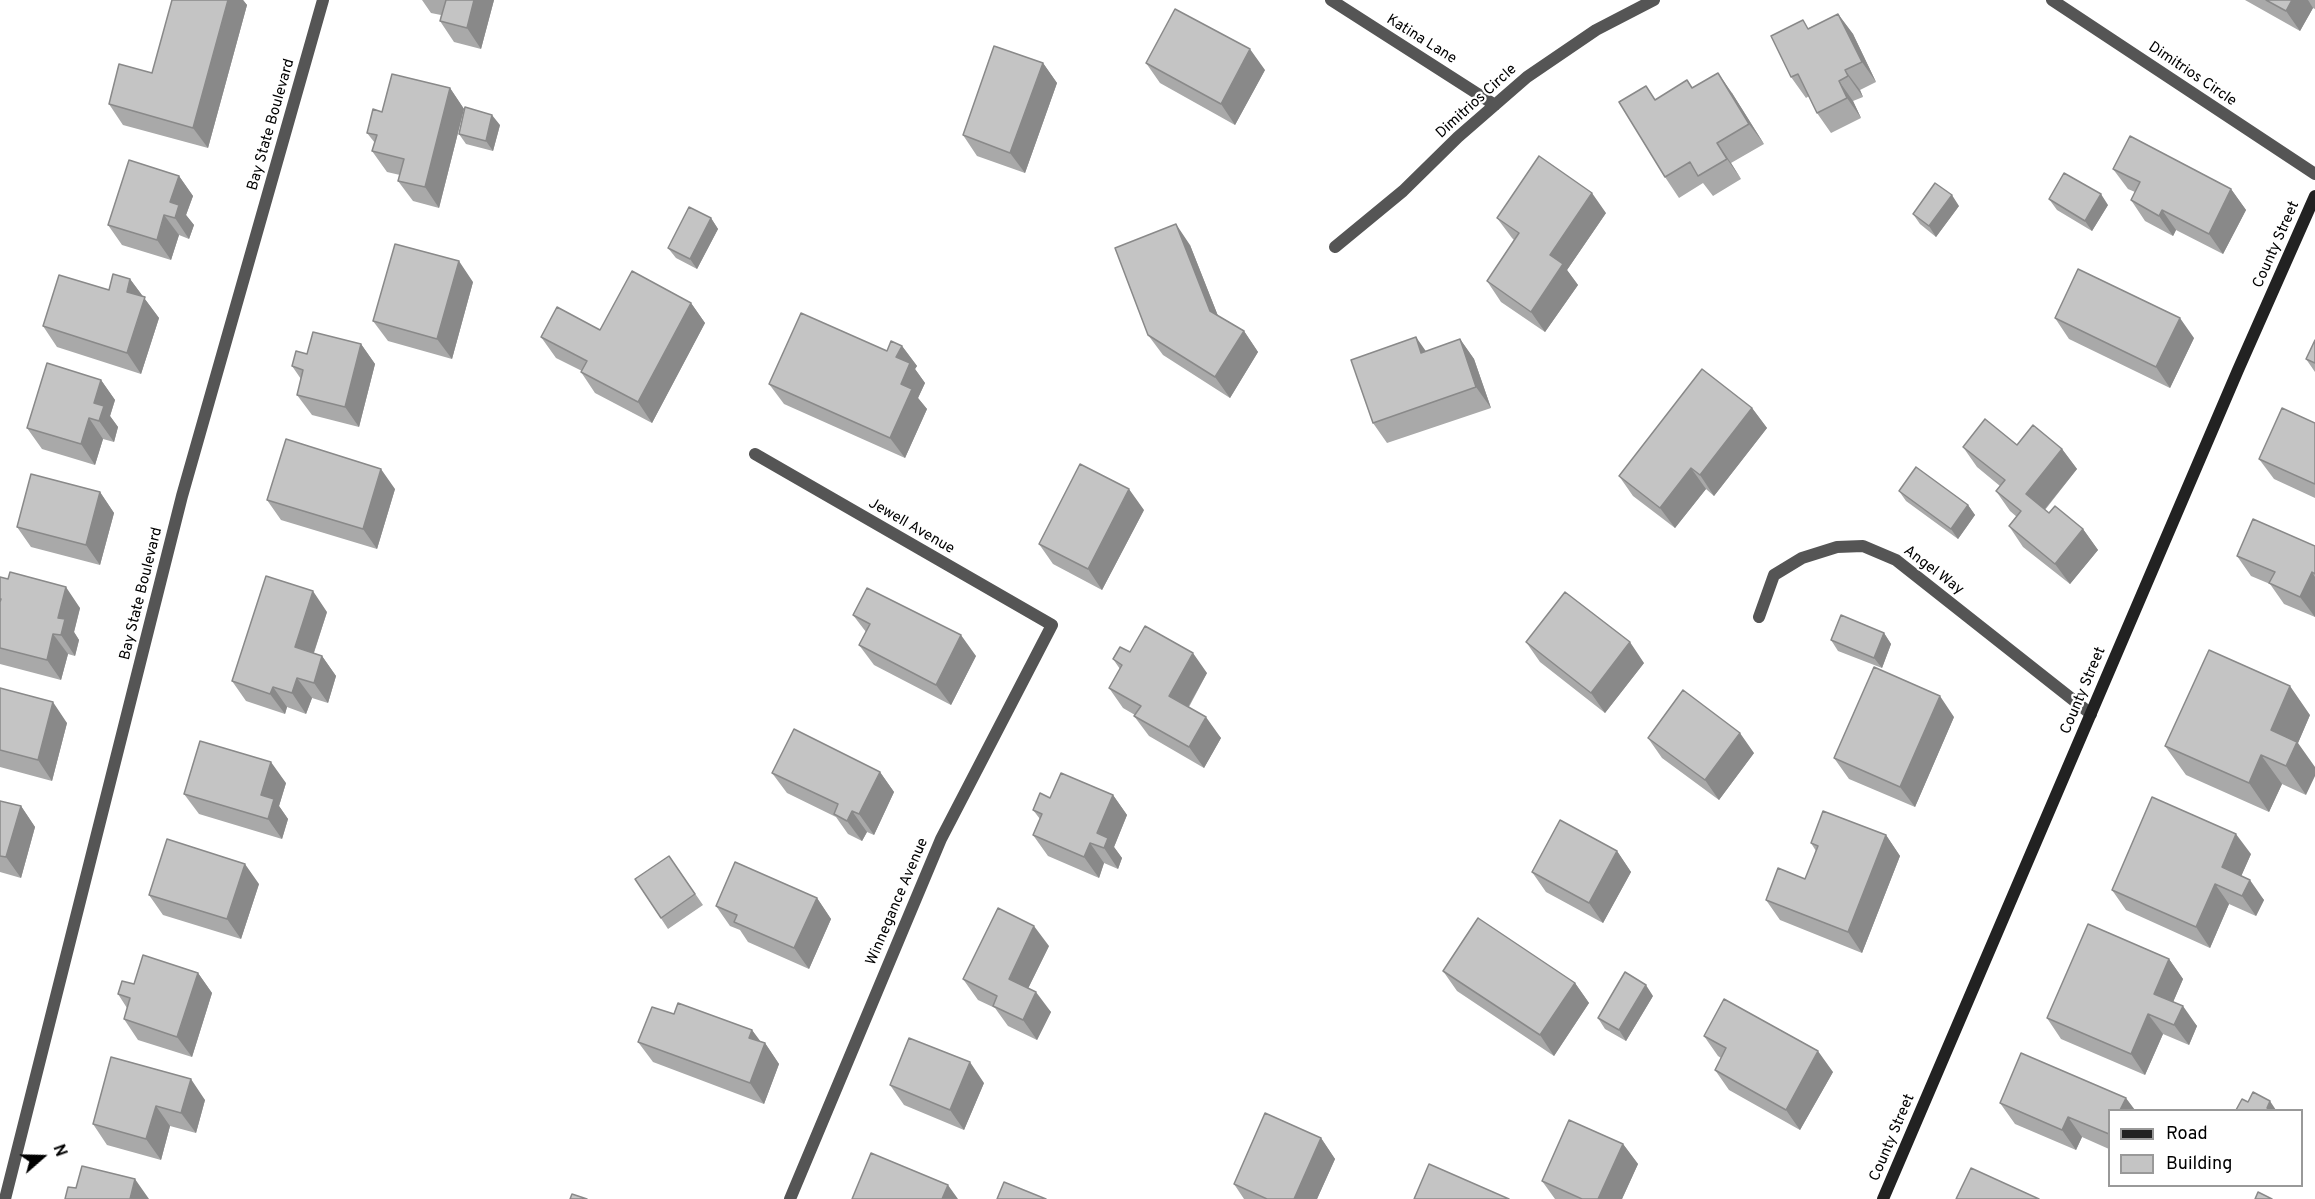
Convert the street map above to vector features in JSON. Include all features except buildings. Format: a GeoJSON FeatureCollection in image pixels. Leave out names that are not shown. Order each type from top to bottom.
{"type":"FeatureCollection","features":[{"type":"Feature","properties":{"kind":"main road","name":"County Street"},"geometry":{"type":"LineString","coordinates":[[1883,1199],[2315,196]]}},
{"type":"Feature","properties":{"kind":"street","name":"Bay State Boulevard"},"geometry":{"type":"LineString","coordinates":[[5,1199],[182,496],[322,0]]}},
{"type":"Feature","properties":{"kind":"street","name":"Katina Lane"},"geometry":{"type":"LineString","coordinates":[[1331,0],[1495,105]]}},
{"type":"Feature","properties":{"kind":"street","name":"Dimitrios Circle"},"geometry":{"type":"LineString","coordinates":[[1335,247],[1402,191],[1458,137],[1527,76],[1596,30],[1654,0]]}},
{"type":"Feature","properties":{"kind":"street","name":"Dimitrios Circle"},"geometry":{"type":"LineString","coordinates":[[2052,0],[2315,174]]}},
{"type":"Feature","properties":{"kind":"street","name":"Jewell Avenue"},"geometry":{"type":"LineString","coordinates":[[755,454],[1052,625]]}},
{"type":"Feature","properties":{"kind":"street","name":"Angel Way"},"geometry":{"type":"LineString","coordinates":[[1759,617],[1773,575],[1802,558],[1837,547],[1863,546],[1896,560],[2091,714]]}},
{"type":"Feature","properties":{"kind":"street","name":"Winnegance Avenue"},"geometry":{"type":"LineString","coordinates":[[790,1199],[941,839],[1052,625]]}}]}
